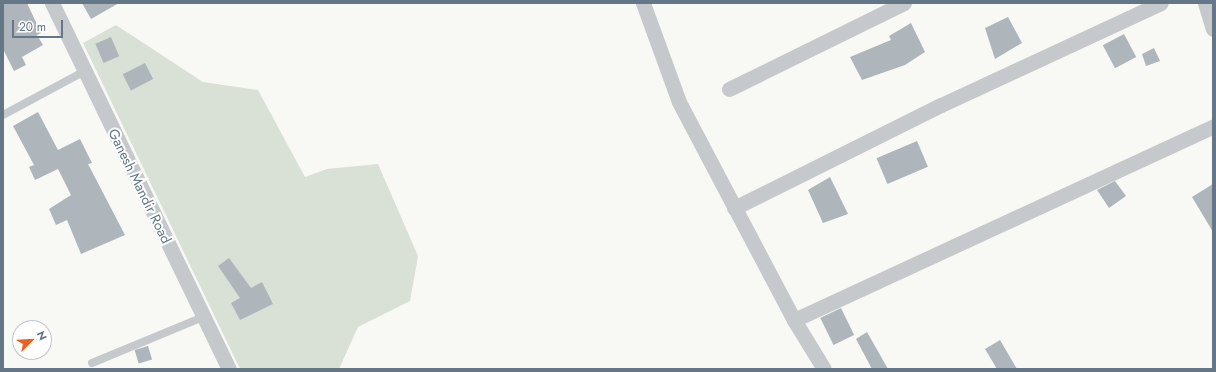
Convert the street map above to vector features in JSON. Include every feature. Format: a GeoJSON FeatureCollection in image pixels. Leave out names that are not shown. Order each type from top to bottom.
{"type":"FeatureCollection","features":[{"type":"Feature","properties":{"kind":"street","name":"Ganesh Mandir Road"},"geometry":{"type":"LineString","coordinates":[[52,3],[228,369]]}},
{"type":"Feature","properties":{"kind":"street"},"geometry":{"type":"LineString","coordinates":[[643,3],[679,102],[794,320],[824,369]]}},
{"type":"Feature","properties":{"kind":"street"},"geometry":{"type":"LineString","coordinates":[[729,90],[904,3]]}},
{"type":"Feature","properties":{"kind":"street"},"geometry":{"type":"LineString","coordinates":[[734,208],[1134,8],[1161,3]]}},
{"type":"Feature","properties":{"kind":"street"},"geometry":{"type":"LineString","coordinates":[[1205,3],[1213,29]]}},
{"type":"Feature","properties":{"kind":"street"},"geometry":{"type":"LineString","coordinates":[[794,320],[1213,126]]}},
{"type":"Feature","properties":{"kind":"lane"},"geometry":{"type":"LineString","coordinates":[[3,114],[85,71]]}},
{"type":"Feature","properties":{"kind":"lane"},"geometry":{"type":"LineString","coordinates":[[92,363],[204,317]]}},
{"type":"Feature","properties":{"kind":"shaded area"},"geometry":{"type":"Polygon","coordinates":[[[116,25],[203,82],[258,90],[305,177],[327,169],[378,164],[418,256],[410,301],[358,327],[339,369],[240,369],[83,43],[116,25]]]}},
{"type":"Feature","properties":{"kind":"building"},"geometry":{"type":"Polygon","coordinates":[[[3,3],[27,3],[41,33],[37,35],[43,45],[22,57],[26,65],[14,71],[3,49],[3,3]]]}},
{"type":"Feature","properties":{"kind":"building"},"geometry":{"type":"Polygon","coordinates":[[[82,3],[119,3],[91,19],[82,3]]]}},
{"type":"Feature","properties":{"kind":"building"},"geometry":{"type":"Polygon","coordinates":[[[1008,17],[1022,43],[995,59],[985,28],[1008,17]]]}},
{"type":"Feature","properties":{"kind":"building"},"geometry":{"type":"Polygon","coordinates":[[[911,23],[925,52],[905,65],[862,80],[850,57],[891,40],[889,36],[911,23]]]}},
{"type":"Feature","properties":{"kind":"building"},"geometry":{"type":"Polygon","coordinates":[[[1124,34],[1136,57],[1115,68],[1103,45],[1124,34]]]}},
{"type":"Feature","properties":{"kind":"building"},"geometry":{"type":"Polygon","coordinates":[[[111,37],[119,56],[104,63],[95,44],[111,37]]]}},
{"type":"Feature","properties":{"kind":"building"},"geometry":{"type":"Polygon","coordinates":[[[1154,48],[1160,61],[1146,66],[1142,54],[1154,48]]]}},
{"type":"Feature","properties":{"kind":"building"},"geometry":{"type":"Polygon","coordinates":[[[145,63],[153,79],[131,90],[123,74],[145,63]]]}},
{"type":"Feature","properties":{"kind":"building"},"geometry":{"type":"Polygon","coordinates":[[[38,112],[58,150],[80,139],[92,163],[88,164],[125,235],[81,254],[67,220],[56,225],[49,209],[71,195],[58,169],[35,180],[29,167],[34,165],[13,126],[38,112]]]}},
{"type":"Feature","properties":{"kind":"building"},"geometry":{"type":"Polygon","coordinates":[[[917,141],[928,167],[887,184],[876,158],[917,141]]]}},
{"type":"Feature","properties":{"kind":"building"},"geometry":{"type":"Polygon","coordinates":[[[830,177],[848,214],[823,223],[808,190],[830,177]]]}},
{"type":"Feature","properties":{"kind":"building"},"geometry":{"type":"Polygon","coordinates":[[[1115,181],[1126,196],[1109,208],[1097,190],[1115,181]]]}},
{"type":"Feature","properties":{"kind":"building"},"geometry":{"type":"Polygon","coordinates":[[[1213,184],[1213,232],[1192,197],[1213,184]]]}},
{"type":"Feature","properties":{"kind":"building"},"geometry":{"type":"Polygon","coordinates":[[[229,258],[251,288],[262,282],[273,304],[240,320],[231,303],[240,298],[218,266],[229,258]]]}},
{"type":"Feature","properties":{"kind":"building"},"geometry":{"type":"Polygon","coordinates":[[[841,308],[854,335],[833,345],[820,318],[841,308]]]}},
{"type":"Feature","properties":{"kind":"building"},"geometry":{"type":"Polygon","coordinates":[[[867,332],[888,369],[872,369],[856,339],[867,332]]]}},
{"type":"Feature","properties":{"kind":"building"},"geometry":{"type":"Polygon","coordinates":[[[1000,340],[1017,369],[997,369],[985,349],[1000,340]]]}},
{"type":"Feature","properties":{"kind":"building"},"geometry":{"type":"Polygon","coordinates":[[[148,346],[152,359],[139,363],[135,350],[148,346]]]}}]}
